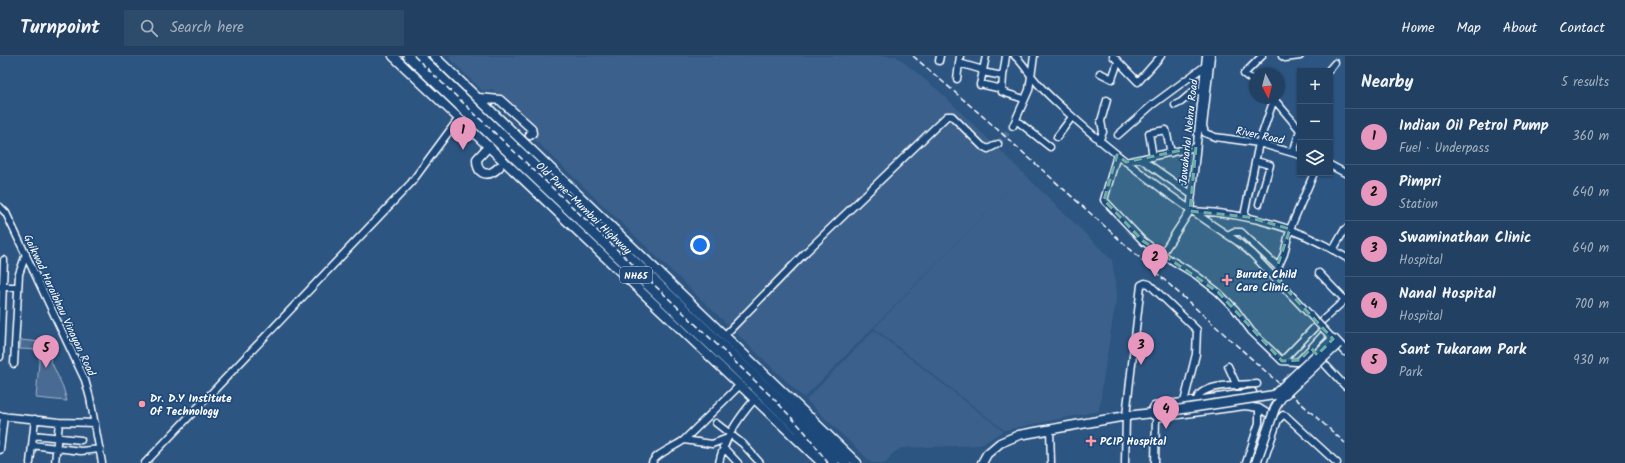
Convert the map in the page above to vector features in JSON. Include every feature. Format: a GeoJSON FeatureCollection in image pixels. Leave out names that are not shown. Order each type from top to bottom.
{"type":"FeatureCollection","features":[{"type":"Feature","properties":{"kind":"highway"},"geometry":{"type":"LineString","coordinates":[[403,56],[413,58]]}},
{"type":"Feature","properties":{"kind":"highway","name":"NH65"},"geometry":{"type":"LineString","coordinates":[[413,58],[484,124]]}},
{"type":"Feature","properties":{"kind":"highway","name":"Old Pune–Mumbai Highway"},"geometry":{"type":"LineString","coordinates":[[484,124],[787,406]]}},
{"type":"Feature","properties":{"kind":"highway","name":"Old Pune–Mumbai Highway"},"geometry":{"type":"LineString","coordinates":[[484,124],[791,422]]}},
{"type":"Feature","properties":{"kind":"highway"},"geometry":{"type":"LineString","coordinates":[[787,406],[812,419]]}},
{"type":"Feature","properties":{"kind":"highway","name":"NH65"},"geometry":{"type":"LineString","coordinates":[[787,406],[846,463]]}},
{"type":"Feature","properties":{"kind":"highway"},"geometry":{"type":"LineString","coordinates":[[791,422],[812,453]]}},
{"type":"Feature","properties":{"kind":"highway","name":"NH65"},"geometry":{"type":"LineString","coordinates":[[791,422],[834,463]]}},
{"type":"Feature","properties":{"kind":"main road"},"geometry":{"type":"LineString","coordinates":[[393,56],[822,463]]}},
{"type":"Feature","properties":{"kind":"main road"},"geometry":{"type":"LineString","coordinates":[[434,56],[857,463]]}},
{"type":"Feature","properties":{"kind":"main road"},"geometry":{"type":"LineString","coordinates":[[479,98],[500,100],[531,128],[532,131],[530,135]]}},
{"type":"Feature","properties":{"kind":"main road"},"geometry":{"type":"LineString","coordinates":[[489,146],[477,159],[478,168],[483,173],[491,174],[499,167]]}},
{"type":"Feature","properties":{"kind":"main road"},"geometry":{"type":"LineString","coordinates":[[1336,341],[1345,351]]}},
{"type":"Feature","properties":{"kind":"main road"},"geometry":{"type":"LineString","coordinates":[[982,463],[987,454],[993,448],[1008,438],[1031,432],[1126,416],[1153,416],[1170,411],[1274,395],[1336,341]]}},
{"type":"Feature","properties":{"kind":"main road"},"geometry":{"type":"LineString","coordinates":[[1256,463],[1275,408],[1281,398],[1336,341]]}},
{"type":"Feature","properties":{"kind":"street"},"geometry":{"type":"LineString","coordinates":[[986,56],[980,85],[1002,89]]}},
{"type":"Feature","properties":{"kind":"street"},"geometry":{"type":"LineString","coordinates":[[1006,56],[1002,92],[1024,99]]}},
{"type":"Feature","properties":{"kind":"street"},"geometry":{"type":"LineString","coordinates":[[1015,56],[1026,67],[1047,94],[1100,141],[1190,211],[1228,235],[1252,254],[1336,341]]}},
{"type":"Feature","properties":{"kind":"street"},"geometry":{"type":"LineString","coordinates":[[1034,56],[1030,74],[1029,90],[1014,123],[1050,147]]}},
{"type":"Feature","properties":{"kind":"street"},"geometry":{"type":"LineString","coordinates":[[1113,56],[1138,82],[1161,56]]}},
{"type":"Feature","properties":{"kind":"street","name":"Jawaharlal Nehru Road"},"geometry":{"type":"LineString","coordinates":[[1190,211],[1206,56]]}},
{"type":"Feature","properties":{"kind":"street","name":"River Road"},"geometry":{"type":"LineString","coordinates":[[1211,56],[1203,126],[1205,133],[1259,143],[1297,154]]}},
{"type":"Feature","properties":{"kind":"street"},"geometry":{"type":"LineString","coordinates":[[1250,68],[1262,56]]}},
{"type":"Feature","properties":{"kind":"street"},"geometry":{"type":"LineString","coordinates":[[1282,56],[1286,58],[1300,56]]}},
{"type":"Feature","properties":{"kind":"street"},"geometry":{"type":"LineString","coordinates":[[957,79],[960,59],[983,71],[1003,76]]}},
{"type":"Feature","properties":{"kind":"street"},"geometry":{"type":"LineString","coordinates":[[1111,86],[1118,62]]}},
{"type":"Feature","properties":{"kind":"street"},"geometry":{"type":"LineString","coordinates":[[1331,68],[1335,63]]}},
{"type":"Feature","properties":{"kind":"street"},"geometry":{"type":"LineString","coordinates":[[1118,134],[1152,105],[1205,66]]}},
{"type":"Feature","properties":{"kind":"street"},"geometry":{"type":"LineString","coordinates":[[1249,69],[1244,74],[1249,78]]}},
{"type":"Feature","properties":{"kind":"street"},"geometry":{"type":"LineString","coordinates":[[1100,73],[1112,79]]}},
{"type":"Feature","properties":{"kind":"street"},"geometry":{"type":"LineString","coordinates":[[1176,104],[1181,102],[1195,90],[1202,92]]}},
{"type":"Feature","properties":{"kind":"street"},"geometry":{"type":"LineString","coordinates":[[1100,141],[1103,132],[1101,121],[1107,100]]}},
{"type":"Feature","properties":{"kind":"street"},"geometry":{"type":"LineString","coordinates":[[1244,216],[1259,143],[1272,104]]}},
{"type":"Feature","properties":{"kind":"street"},"geometry":{"type":"LineString","coordinates":[[1278,104],[1297,126]]}},
{"type":"Feature","properties":{"kind":"street"},"geometry":{"type":"LineString","coordinates":[[725,335],[806,252],[947,116],[952,116],[982,146],[988,149],[998,144]]}},
{"type":"Feature","properties":{"kind":"street"},"geometry":{"type":"LineString","coordinates":[[1058,137],[1072,117]]}},
{"type":"Feature","properties":{"kind":"street"},"geometry":{"type":"LineString","coordinates":[[144,463],[411,183],[459,118]]}},
{"type":"Feature","properties":{"kind":"street"},"geometry":{"type":"LineString","coordinates":[[1153,157],[1149,133],[1166,130],[1171,153]]}},
{"type":"Feature","properties":{"kind":"street"},"geometry":{"type":"LineString","coordinates":[[1293,153],[1297,140]]}},
{"type":"Feature","properties":{"kind":"street"},"geometry":{"type":"LineString","coordinates":[[1126,162],[1196,147]]}},
{"type":"Feature","properties":{"kind":"street"},"geometry":{"type":"LineString","coordinates":[[1117,155],[1104,200],[1143,241],[1196,275],[1218,292],[1231,305],[1251,330],[1282,361],[1296,362],[1300,360],[1323,335]]}},
{"type":"Feature","properties":{"kind":"street"},"geometry":{"type":"LineString","coordinates":[[1141,159],[1192,195]]}},
{"type":"Feature","properties":{"kind":"street"},"geometry":{"type":"LineString","coordinates":[[1256,160],[1270,164],[1259,204]]}},
{"type":"Feature","properties":{"kind":"street"},"geometry":{"type":"LineString","coordinates":[[1333,167],[1345,173]]}},
{"type":"Feature","properties":{"kind":"street"},"geometry":{"type":"LineString","coordinates":[[1228,235],[1233,232],[1241,232],[1278,268],[1284,254],[1290,229],[1313,176]]}},
{"type":"Feature","properties":{"kind":"street","name":"Gaikwad Haraibhau Vinayan Road"},"geometry":{"type":"LineString","coordinates":[[0,207],[6,213],[85,380],[102,463]]}},
{"type":"Feature","properties":{"kind":"street"},"geometry":{"type":"LineString","coordinates":[[1162,254],[1190,211]]}},
{"type":"Feature","properties":{"kind":"street"},"geometry":{"type":"LineString","coordinates":[[1190,211],[1244,216],[1266,221],[1290,229],[1345,257]]}},
{"type":"Feature","properties":{"kind":"street"},"geometry":{"type":"LineString","coordinates":[[1333,250],[1345,229]]}},
{"type":"Feature","properties":{"kind":"street"},"geometry":{"type":"LineString","coordinates":[[14,364],[20,268],[26,254]]}},
{"type":"Feature","properties":{"kind":"street"},"geometry":{"type":"LineString","coordinates":[[0,357],[1,287],[4,260]]}},
{"type":"Feature","properties":{"kind":"street"},"geometry":{"type":"LineString","coordinates":[[1282,361],[1315,327],[1345,300],[1319,273]]}},
{"type":"Feature","properties":{"kind":"street"},"geometry":{"type":"LineString","coordinates":[[1125,463],[1126,416],[1141,285],[1145,283],[1150,284],[1197,330],[1196,354],[1184,402]]}},
{"type":"Feature","properties":{"kind":"street"},"geometry":{"type":"LineString","coordinates":[[1,287],[18,287]]}},
{"type":"Feature","properties":{"kind":"street"},"geometry":{"type":"LineString","coordinates":[[1311,348],[1345,386]]}},
{"type":"Feature","properties":{"kind":"street"},"geometry":{"type":"LineString","coordinates":[[1228,366],[1237,386]]}},
{"type":"Feature","properties":{"kind":"street"},"geometry":{"type":"LineString","coordinates":[[1197,400],[1200,393],[1217,387],[1257,384]]}},
{"type":"Feature","properties":{"kind":"street"},"geometry":{"type":"LineString","coordinates":[[652,463],[653,459],[675,447],[684,440],[740,385]]}},
{"type":"Feature","properties":{"kind":"street"},"geometry":{"type":"LineString","coordinates":[[1155,463],[1154,406],[1253,392]]}},
{"type":"Feature","properties":{"kind":"street"},"geometry":{"type":"LineString","coordinates":[[718,463],[723,447],[729,436],[746,409],[755,399]]}},
{"type":"Feature","properties":{"kind":"street"},"geometry":{"type":"LineString","coordinates":[[1153,416],[1246,406],[1260,408],[1278,420]]}},
{"type":"Feature","properties":{"kind":"street"},"geometry":{"type":"LineString","coordinates":[[1246,463],[1259,423],[1260,408]]}},
{"type":"Feature","properties":{"kind":"street"},"geometry":{"type":"LineString","coordinates":[[1263,463],[1278,420],[1283,415],[1286,416],[1337,463]]}},
{"type":"Feature","properties":{"kind":"street"},"geometry":{"type":"LineString","coordinates":[[0,450],[2,416],[59,422],[95,423]]}},
{"type":"Feature","properties":{"kind":"street"},"geometry":{"type":"LineString","coordinates":[[30,463],[35,419]]}},
{"type":"Feature","properties":{"kind":"street"},"geometry":{"type":"LineString","coordinates":[[55,463],[59,422]]}},
{"type":"Feature","properties":{"kind":"street"},"geometry":{"type":"LineString","coordinates":[[716,423],[729,436],[743,444],[760,463]]}},
{"type":"Feature","properties":{"kind":"street"},"geometry":{"type":"LineString","coordinates":[[1050,429],[1051,463]]}},
{"type":"Feature","properties":{"kind":"street"},"geometry":{"type":"LineString","coordinates":[[33,435],[81,440]]}},
{"type":"Feature","properties":{"kind":"street"},"geometry":{"type":"LineString","coordinates":[[684,440],[712,444],[729,436]]}},
{"type":"Feature","properties":{"kind":"street"},"geometry":{"type":"LineString","coordinates":[[32,445],[81,451],[100,449]]}},
{"type":"Feature","properties":{"kind":"street"},"geometry":{"type":"LineString","coordinates":[[723,447],[738,463]]}},
{"type":"Feature","properties":{"kind":"highlighted area"},"geometry":{"type":"Polygon","coordinates":[[[1196,147],[1190,211],[1248,217],[1290,229],[1274,276],[1333,339],[1317,355],[1311,348],[1300,360],[1282,361],[1218,292],[1143,241],[1104,200],[1117,155],[1126,162],[1196,147]]]}},
{"type":"Feature","properties":{"kind":"shaded area"},"geometry":{"type":"Polygon","coordinates":[[[447,56],[896,56],[939,91],[1024,174],[804,398],[532,137],[533,127],[492,89],[483,91],[447,56]]]}},
{"type":"Feature","properties":{"kind":"shaded area"},"geometry":{"type":"Polygon","coordinates":[[[1024,174],[1112,260],[1117,293],[1099,411],[1004,430],[874,328],[1024,174]]]}},
{"type":"Feature","properties":{"kind":"shaded area"},"geometry":{"type":"Polygon","coordinates":[[[874,330],[1003,431],[981,445],[901,448],[892,454],[886,463],[872,463],[806,400],[874,330]]]}},
{"type":"Feature","properties":{"kind":"shaded area"},"geometry":{"type":"Polygon","coordinates":[[[21,340],[40,342],[43,344],[63,387],[67,401],[36,398],[40,350],[20,349],[21,340]]]}},
{"type":"Feature","properties":{"kind":"tunnel"},"geometry":{"type":"LineString","coordinates":[[998,144],[1013,126]]}},
{"type":"Feature","properties":{"kind":"tunnel"},"geometry":{"type":"LineString","coordinates":[[500,166],[530,135]]}},
{"type":"Feature","properties":{"kind":"railway"},"geometry":{"type":"LineString","coordinates":[[414,56],[774,399],[805,432],[828,463]]}},
{"type":"Feature","properties":{"kind":"railway"},"geometry":{"type":"LineString","coordinates":[[913,56],[987,120],[1345,443]]}},
{"type":"Feature","properties":{"kind":"place","name":"Indian Oil Petrol Pump"},"geometry":{"type":"Point","coordinates":[463,150]}},
{"type":"Feature","properties":{"kind":"place","name":"Pimpri"},"geometry":{"type":"Point","coordinates":[1155,277]}},
{"type":"Feature","properties":{"kind":"place","name":"Burute Child Care Clinic"},"geometry":{"type":"Point","coordinates":[1227,280]}},
{"type":"Feature","properties":{"kind":"place","name":"Swaminathan Clinic"},"geometry":{"type":"Point","coordinates":[1141,365]}},
{"type":"Feature","properties":{"kind":"place","name":"Sant Tukaram Park"},"geometry":{"type":"Point","coordinates":[46,368]}},
{"type":"Feature","properties":{"kind":"place","name":"Dr. D.Y Institute Of Technology"},"geometry":{"type":"Point","coordinates":[142,404]}},
{"type":"Feature","properties":{"kind":"place","name":"Nanal Hospital"},"geometry":{"type":"Point","coordinates":[1166,429]}},
{"type":"Feature","properties":{"kind":"place","name":"PCIP Hospital"},"geometry":{"type":"Point","coordinates":[1091,441]}}]}
